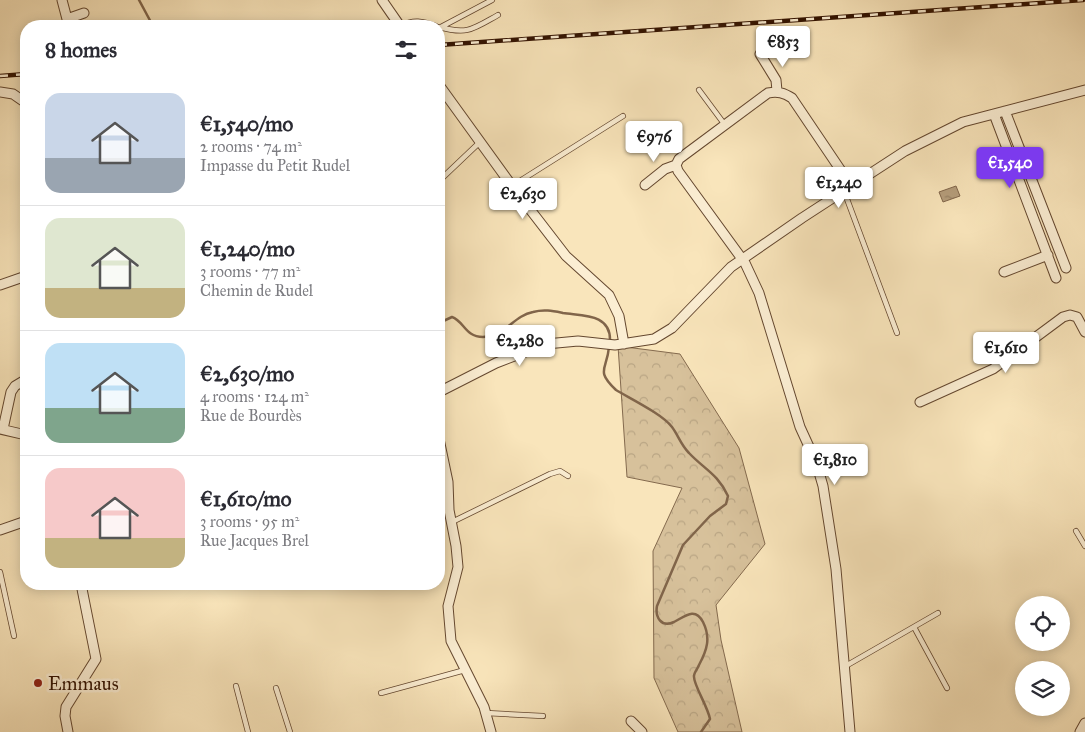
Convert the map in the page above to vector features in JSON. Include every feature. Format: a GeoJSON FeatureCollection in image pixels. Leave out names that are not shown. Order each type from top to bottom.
{"type":"FeatureCollection","features":[{"type":"Feature","properties":{"kind":"street"},"geometry":{"type":"LineString","coordinates":[[62,0],[67,18],[84,14]]}},
{"type":"Feature","properties":{"kind":"street"},"geometry":{"type":"LineString","coordinates":[[382,0],[396,20]]}},
{"type":"Feature","properties":{"kind":"street"},"geometry":{"type":"LineString","coordinates":[[760,54],[776,80],[777,91]]}},
{"type":"Feature","properties":{"kind":"street"},"geometry":{"type":"LineString","coordinates":[[445,389],[496,363],[546,344],[578,341],[615,345],[654,339],[672,328],[731,267],[802,218],[906,151],[963,122],[1085,90]]}},
{"type":"Feature","properties":{"kind":"street"},"geometry":{"type":"LineString","coordinates":[[645,184],[665,169],[676,165],[679,159],[768,93],[777,91],[792,98],[848,189]]}},
{"type":"Feature","properties":{"kind":"street"},"geometry":{"type":"LineString","coordinates":[[0,92],[13,94],[20,99]]}},
{"type":"Feature","properties":{"kind":"street"},"geometry":{"type":"LineString","coordinates":[[445,93],[512,186],[566,256],[609,295],[618,316],[624,344]]}},
{"type":"Feature","properties":{"kind":"street"},"geometry":{"type":"LineString","coordinates":[[1004,111],[1066,268]]}},
{"type":"Feature","properties":{"kind":"street"},"geometry":{"type":"LineString","coordinates":[[994,114],[1056,278]]}},
{"type":"Feature","properties":{"kind":"street"},"geometry":{"type":"LineString","coordinates":[[676,165],[678,171],[743,259],[759,293],[791,401],[800,427],[816,462],[823,486],[836,569],[850,732]]}},
{"type":"Feature","properties":{"kind":"street"},"geometry":{"type":"LineString","coordinates":[[1004,272],[1048,256]]}},
{"type":"Feature","properties":{"kind":"street"},"geometry":{"type":"LineString","coordinates":[[0,285],[20,278]]}},
{"type":"Feature","properties":{"kind":"street"},"geometry":{"type":"LineString","coordinates":[[920,402],[992,369],[1063,317],[1070,315],[1077,317],[1085,332]]}},
{"type":"Feature","properties":{"kind":"street"},"geometry":{"type":"LineString","coordinates":[[20,383],[11,392],[2,429],[20,434]]}},
{"type":"Feature","properties":{"kind":"street"},"geometry":{"type":"LineString","coordinates":[[445,468],[458,567],[448,606],[451,641],[486,713],[491,732]]}},
{"type":"Feature","properties":{"kind":"street"},"geometry":{"type":"LineString","coordinates":[[0,530],[20,523]]}},
{"type":"Feature","properties":{"kind":"street"},"geometry":{"type":"LineString","coordinates":[[68,732],[64,716],[66,707],[96,659],[82,590]]}},
{"type":"Feature","properties":{"kind":"street"},"geometry":{"type":"LineString","coordinates":[[631,721],[642,732]]}},
{"type":"Feature","properties":{"kind":"street"},"geometry":{"type":"LineString","coordinates":[[1080,732],[1085,724]]}},
{"type":"Feature","properties":{"kind":"lane"},"geometry":{"type":"LineString","coordinates":[[445,24],[492,0]]}},
{"type":"Feature","properties":{"kind":"lane"},"geometry":{"type":"LineString","coordinates":[[445,29],[466,31],[498,15]]}},
{"type":"Feature","properties":{"kind":"lane"},"geometry":{"type":"LineString","coordinates":[[699,90],[725,125]]}},
{"type":"Feature","properties":{"kind":"lane"},"geometry":{"type":"LineString","coordinates":[[512,186],[623,116]]}},
{"type":"Feature","properties":{"kind":"lane"},"geometry":{"type":"LineString","coordinates":[[445,175],[480,142]]}},
{"type":"Feature","properties":{"kind":"lane"},"geometry":{"type":"LineString","coordinates":[[848,189],[849,202],[897,333]]}},
{"type":"Feature","properties":{"kind":"lane"},"geometry":{"type":"LineString","coordinates":[[452,522],[550,474],[560,471],[568,476]]}},
{"type":"Feature","properties":{"kind":"lane"},"geometry":{"type":"LineString","coordinates":[[1076,530],[1085,546]]}},
{"type":"Feature","properties":{"kind":"lane"},"geometry":{"type":"LineString","coordinates":[[0,572],[14,636]]}},
{"type":"Feature","properties":{"kind":"lane"},"geometry":{"type":"LineString","coordinates":[[844,667],[938,613]]}},
{"type":"Feature","properties":{"kind":"lane"},"geometry":{"type":"LineString","coordinates":[[914,627],[947,688]]}},
{"type":"Feature","properties":{"kind":"lane"},"geometry":{"type":"LineString","coordinates":[[380,693],[466,669]]}},
{"type":"Feature","properties":{"kind":"lane"},"geometry":{"type":"LineString","coordinates":[[236,686],[248,732]]}},
{"type":"Feature","properties":{"kind":"lane"},"geometry":{"type":"LineString","coordinates":[[276,688],[290,732]]}},
{"type":"Feature","properties":{"kind":"lane"},"geometry":{"type":"LineString","coordinates":[[486,713],[542,716]]}},
{"type":"Feature","properties":{"kind":"green space"},"geometry":{"type":"Polygon","coordinates":[[[618,346],[680,354],[739,448],[765,544],[716,605],[721,640],[742,732],[678,732],[654,678],[653,551],[682,488],[627,477],[618,346]]]}},
{"type":"Feature","properties":{"kind":"water"},"geometry":{"type":"Polygon","coordinates":[[[956,186],[960,196],[943,202],[939,192],[956,186]]]}},
{"type":"Feature","properties":{"kind":"waterway"},"geometry":{"type":"LineString","coordinates":[[139,0],[150,20]]}},
{"type":"Feature","properties":{"kind":"waterway"},"geometry":{"type":"LineString","coordinates":[[445,320],[452,317],[468,332],[483,337],[491,336],[504,330],[526,314],[548,311],[586,316],[601,321],[606,325],[610,341]]}},
{"type":"Feature","properties":{"kind":"waterway"},"geometry":{"type":"LineString","coordinates":[[609,347],[604,370],[606,378],[616,390],[654,412],[667,422],[686,450],[720,482],[728,496],[726,504],[710,516],[683,545],[657,606],[657,614],[662,622],[666,624],[674,622],[689,614],[693,614],[700,617],[707,633],[706,649],[694,676],[710,719],[701,732]]}},
{"type":"Feature","properties":{"kind":"railway"},"geometry":{"type":"LineString","coordinates":[[445,45],[1083,0]]}},
{"type":"Feature","properties":{"kind":"railway"},"geometry":{"type":"LineString","coordinates":[[0,76],[20,74]]}},
{"type":"Feature","properties":{"kind":"place","name":"Emmaus"},"geometry":{"type":"Point","coordinates":[38,683]}}]}
